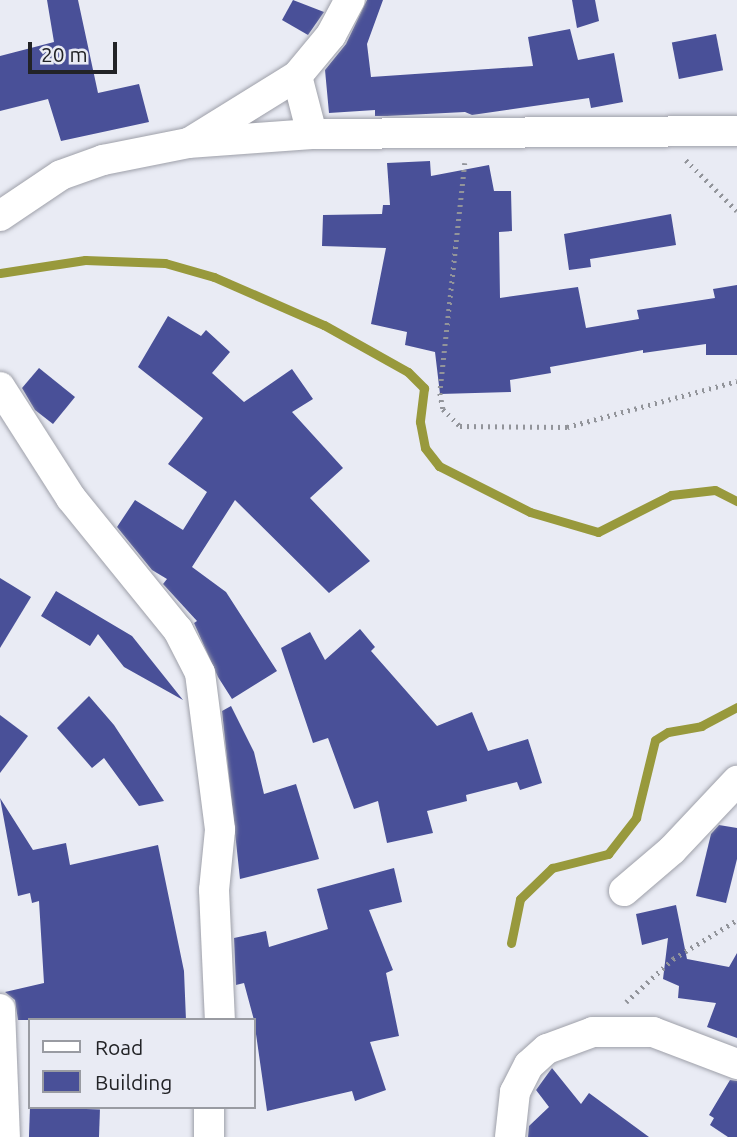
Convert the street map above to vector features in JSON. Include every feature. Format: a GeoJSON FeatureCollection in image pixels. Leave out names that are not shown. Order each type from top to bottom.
{"type":"FeatureCollection","features":[{"type":"Feature","properties":{"kind":"street"},"geometry":{"type":"LineString","coordinates":[[188,143],[297,76],[331,36],[350,0]]}},
{"type":"Feature","properties":{"kind":"street"},"geometry":{"type":"LineString","coordinates":[[297,76],[312,134]]}},
{"type":"Feature","properties":{"kind":"street"},"geometry":{"type":"LineString","coordinates":[[0,216],[61,175],[103,160],[188,143],[312,134],[737,131]]}},
{"type":"Feature","properties":{"kind":"street"},"geometry":{"type":"LineString","coordinates":[[0,387],[71,498],[178,630],[200,673],[220,830],[214,890],[220,1018]]}},
{"type":"Feature","properties":{"kind":"street"},"geometry":{"type":"LineString","coordinates":[[624,891],[672,850],[737,781]]}},
{"type":"Feature","properties":{"kind":"street"},"geometry":{"type":"LineString","coordinates":[[0,1009],[5,1137]]}},
{"type":"Feature","properties":{"kind":"street"},"geometry":{"type":"LineString","coordinates":[[510,1137],[515,1092],[530,1065],[547,1049],[593,1032],[653,1032],[737,1064]]}},
{"type":"Feature","properties":{"kind":"street"},"geometry":{"type":"LineString","coordinates":[[209,1109],[209,1137]]}},
{"type":"Feature","properties":{"kind":"path"},"geometry":{"type":"LineString","coordinates":[[658,132],[737,211]]}},
{"type":"Feature","properties":{"kind":"path"},"geometry":{"type":"LineString","coordinates":[[468,133],[440,393],[443,409],[460,426],[567,427],[737,381]]}},
{"type":"Feature","properties":{"kind":"path"},"geometry":{"type":"LineString","coordinates":[[593,1032],[674,959],[737,920]]}},
{"type":"Feature","properties":{"kind":"building"},"geometry":{"type":"Polygon","coordinates":[[[47,0],[78,0],[98,93],[139,84],[149,122],[61,141],[48,99],[0,111],[0,56],[54,42],[47,0]]]}},
{"type":"Feature","properties":{"kind":"building"},"geometry":{"type":"Polygon","coordinates":[[[293,0],[324,12],[308,35],[282,20],[293,0]]]}},
{"type":"Feature","properties":{"kind":"building"},"geometry":{"type":"Polygon","coordinates":[[[367,0],[383,0],[367,44],[371,77],[533,66],[528,37],[570,29],[578,60],[614,53],[623,102],[591,108],[589,98],[472,115],[465,112],[375,116],[375,110],[329,113],[325,70],[346,44],[367,0]]]}},
{"type":"Feature","properties":{"kind":"building"},"geometry":{"type":"Polygon","coordinates":[[[572,0],[595,0],[599,21],[577,28],[572,0]]]}},
{"type":"Feature","properties":{"kind":"building"},"geometry":{"type":"Polygon","coordinates":[[[716,34],[723,70],[679,79],[672,43],[716,34]]]}},
{"type":"Feature","properties":{"kind":"building"},"geometry":{"type":"Polygon","coordinates":[[[430,161],[431,176],[489,165],[494,191],[511,191],[512,231],[499,232],[500,298],[578,287],[586,328],[639,319],[637,310],[715,298],[713,289],[737,285],[737,355],[706,355],[706,344],[643,353],[643,350],[550,367],[551,373],[510,380],[511,392],[440,394],[435,352],[405,345],[407,332],[371,324],[386,248],[322,246],[323,215],[382,214],[383,205],[390,205],[387,163],[430,161]]]}},
{"type":"Feature","properties":{"kind":"building"},"geometry":{"type":"Polygon","coordinates":[[[671,214],[676,245],[590,259],[591,267],[569,270],[564,234],[671,214]]]}},
{"type":"Feature","properties":{"kind":"building"},"geometry":{"type":"Polygon","coordinates":[[[168,316],[201,336],[206,330],[230,352],[212,373],[244,402],[292,369],[313,399],[292,412],[343,468],[310,498],[370,561],[329,593],[235,500],[192,567],[226,592],[277,671],[232,699],[218,677],[194,623],[197,621],[163,584],[167,579],[152,570],[117,527],[135,500],[183,530],[207,492],[168,464],[203,418],[138,367],[168,316]]]}},
{"type":"Feature","properties":{"kind":"building"},"geometry":{"type":"Polygon","coordinates":[[[39,368],[75,397],[53,424],[35,410],[22,388],[39,368]]]}},
{"type":"Feature","properties":{"kind":"building"},"geometry":{"type":"Polygon","coordinates":[[[0,578],[31,597],[0,648],[0,578]]]}},
{"type":"Feature","properties":{"kind":"building"},"geometry":{"type":"Polygon","coordinates":[[[56,591],[132,636],[183,700],[124,667],[98,634],[90,646],[41,616],[56,591]]]}},
{"type":"Feature","properties":{"kind":"building"},"geometry":{"type":"Polygon","coordinates":[[[360,629],[375,647],[371,651],[437,726],[472,712],[488,751],[528,739],[542,783],[520,790],[517,782],[466,795],[467,801],[427,811],[433,833],[387,843],[378,801],[354,809],[328,738],[313,743],[281,648],[310,632],[325,660],[360,629]]]}},
{"type":"Feature","properties":{"kind":"building"},"geometry":{"type":"Polygon","coordinates":[[[89,696],[114,725],[164,801],[139,806],[104,758],[92,768],[57,728],[89,696]]]}},
{"type":"Feature","properties":{"kind":"building"},"geometry":{"type":"Polygon","coordinates":[[[231,706],[254,752],[264,794],[296,784],[319,859],[240,879],[222,711],[231,706]]]}},
{"type":"Feature","properties":{"kind":"building"},"geometry":{"type":"Polygon","coordinates":[[[0,715],[28,736],[0,773],[0,715]]]}},
{"type":"Feature","properties":{"kind":"building"},"geometry":{"type":"Polygon","coordinates":[[[0,798],[33,850],[66,843],[70,865],[158,845],[184,971],[186,1018],[18,1020],[15,1000],[5,992],[44,983],[39,901],[32,903],[30,893],[18,896],[0,798]]]}},
{"type":"Feature","properties":{"kind":"building"},"geometry":{"type":"Polygon","coordinates":[[[719,825],[737,828],[737,859],[726,903],[696,896],[711,834],[719,825]]]}},
{"type":"Feature","properties":{"kind":"building"},"geometry":{"type":"Polygon","coordinates":[[[394,868],[402,902],[369,910],[393,970],[386,973],[399,1036],[370,1042],[386,1090],[355,1101],[352,1091],[267,1111],[256,1018],[253,1018],[244,983],[236,985],[234,938],[266,931],[269,947],[328,929],[317,889],[394,868]]]}},
{"type":"Feature","properties":{"kind":"building"},"geometry":{"type":"Polygon","coordinates":[[[676,905],[687,959],[729,967],[737,953],[737,1038],[707,1027],[716,1003],[678,998],[679,986],[663,979],[668,938],[642,945],[636,914],[676,905]]]}},
{"type":"Feature","properties":{"kind":"building"},"geometry":{"type":"Polygon","coordinates":[[[552,1068],[581,1104],[589,1093],[649,1137],[528,1137],[529,1126],[549,1107],[536,1090],[552,1068]]]}},
{"type":"Feature","properties":{"kind":"building"},"geometry":{"type":"Polygon","coordinates":[[[730,1080],[737,1081],[737,1137],[728,1137],[710,1125],[714,1118],[709,1115],[730,1080]]]}},
{"type":"Feature","properties":{"kind":"building"},"geometry":{"type":"Polygon","coordinates":[[[30,1109],[100,1109],[99,1137],[29,1137],[30,1109]]]}},
{"type":"Feature","properties":{"kind":"waterway"},"geometry":{"type":"LineString","coordinates":[[0,273],[85,260],[165,263],[214,277],[324,325],[408,372],[424,388],[420,422],[425,448],[439,466],[530,512],[598,532],[671,495],[715,490],[737,501]]}},
{"type":"Feature","properties":{"kind":"waterway"},"geometry":{"type":"LineString","coordinates":[[511,943],[520,899],[552,868],[608,854],[636,818],[655,740],[668,732],[701,726],[737,707]]}}]}
